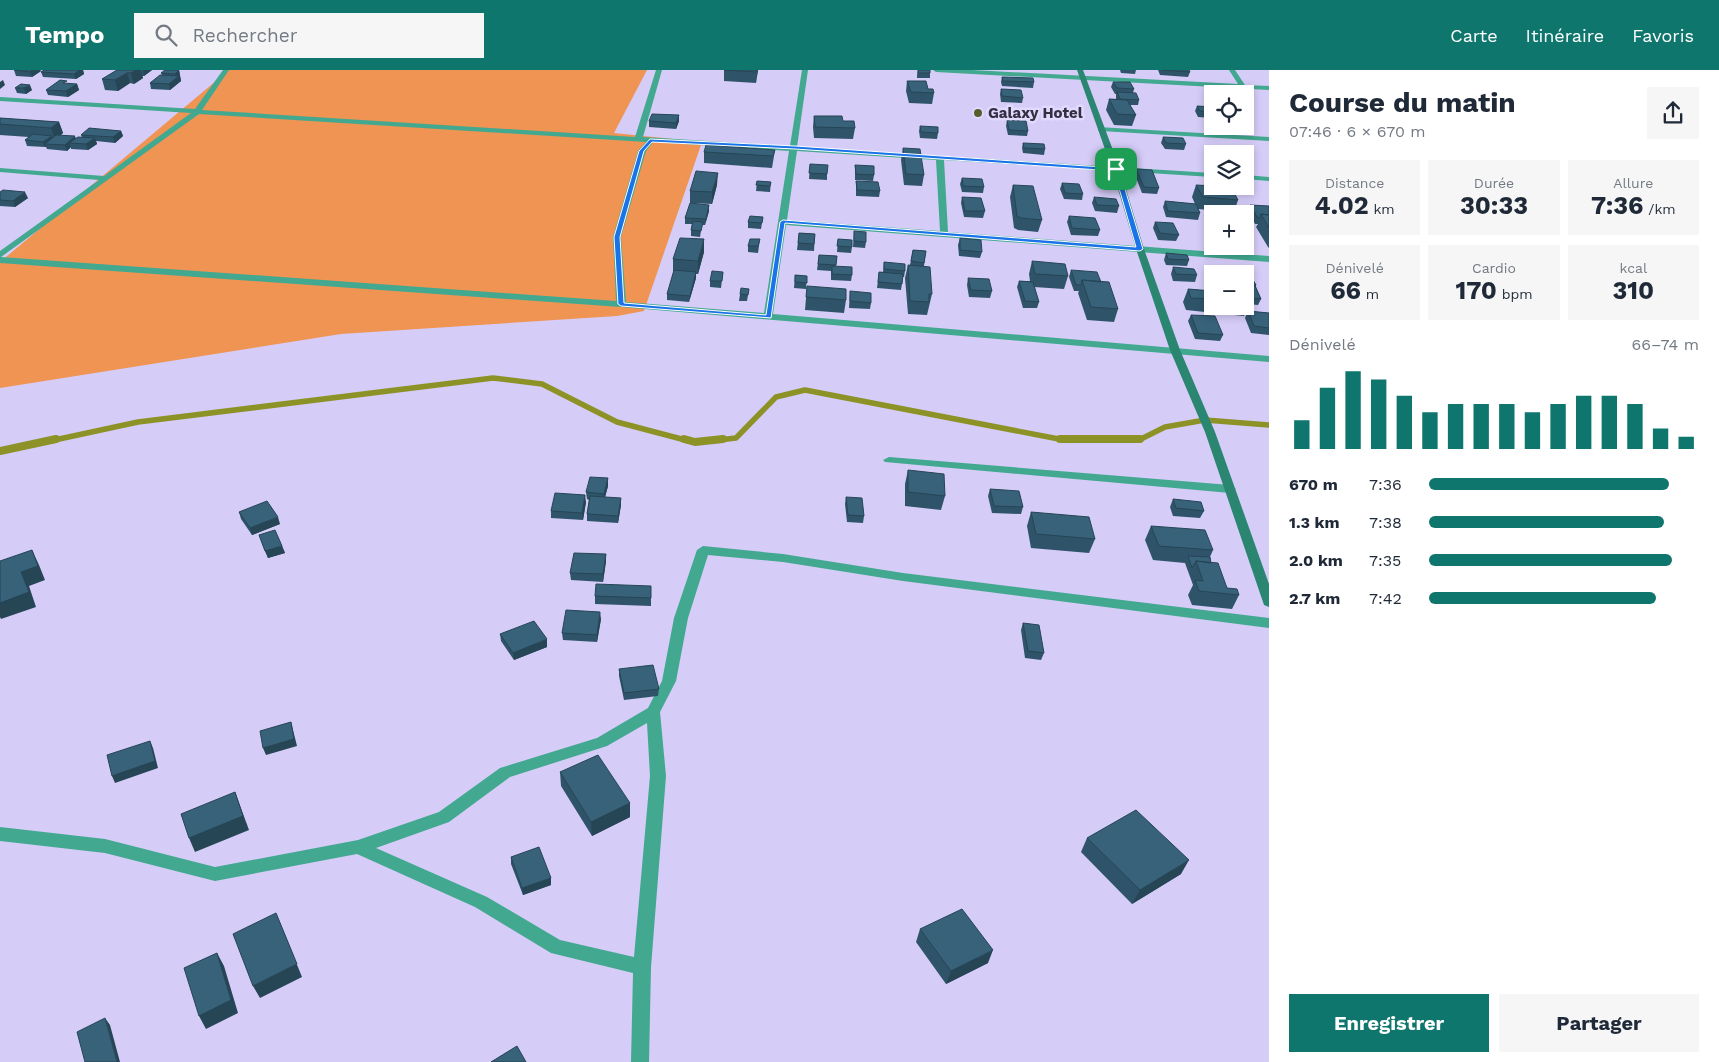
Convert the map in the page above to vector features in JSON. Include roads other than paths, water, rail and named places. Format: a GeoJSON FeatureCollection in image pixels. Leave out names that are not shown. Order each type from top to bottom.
{"type":"FeatureCollection","features":[{"type":"Feature","properties":{"kind":"main road"},"geometry":{"type":"LineString","coordinates":[[1081,74],[1116,169],[1140,249],[1175,350],[1210,432],[1265,579],[1269,602]]}},
{"type":"Feature","properties":{"kind":"street"},"geometry":{"type":"LineString","coordinates":[[0,255],[197,112],[226,70]]}},
{"type":"Feature","properties":{"kind":"street"},"geometry":{"type":"LineString","coordinates":[[638,140],[659,70]]}},
{"type":"Feature","properties":{"kind":"street"},"geometry":{"type":"LineString","coordinates":[[768,317],[795,148],[805,70]]}},
{"type":"Feature","properties":{"kind":"street"},"geometry":{"type":"LineString","coordinates":[[936,70],[1081,74],[1218,85]]}},
{"type":"Feature","properties":{"kind":"street"},"geometry":{"type":"LineString","coordinates":[[1232,70],[1242,85]]}},
{"type":"Feature","properties":{"kind":"street"},"geometry":{"type":"LineString","coordinates":[[1254,87],[1269,88]]}},
{"type":"Feature","properties":{"kind":"street"},"geometry":{"type":"LineString","coordinates":[[0,99],[1204,174]]}},
{"type":"Feature","properties":{"kind":"street"},"geometry":{"type":"LineString","coordinates":[[1101,129],[1269,139]]}},
{"type":"Feature","properties":{"kind":"street"},"geometry":{"type":"LineString","coordinates":[[621,304],[617,237],[642,151],[650,141]]}},
{"type":"Feature","properties":{"kind":"street"},"geometry":{"type":"LineString","coordinates":[[940,158],[944,234]]}},
{"type":"Feature","properties":{"kind":"street"},"geometry":{"type":"LineString","coordinates":[[0,170],[106,178]]}},
{"type":"Feature","properties":{"kind":"street"},"geometry":{"type":"LineString","coordinates":[[1254,178],[1269,179]]}},
{"type":"Feature","properties":{"kind":"street"},"geometry":{"type":"LineString","coordinates":[[783,222],[1269,259]]}},
{"type":"Feature","properties":{"kind":"street"},"geometry":{"type":"LineString","coordinates":[[0,260],[621,304],[1269,359]]}},
{"type":"Feature","properties":{"kind":"street"},"geometry":{"type":"LineString","coordinates":[[889,460],[1230,489]]}},
{"type":"Feature","properties":{"kind":"street"},"geometry":{"type":"LineString","coordinates":[[640,1062],[642,967],[658,776],[653,712],[669,681],[681,618],[703,550],[783,558],[903,577],[1269,623]]}},
{"type":"Feature","properties":{"kind":"street"},"geometry":{"type":"LineString","coordinates":[[0,834],[106,846],[215,874],[358,847],[444,817],[505,772],[602,742],[653,712]]}},
{"type":"Feature","properties":{"kind":"street"},"geometry":{"type":"LineString","coordinates":[[358,847],[481,902],[557,947],[642,967]]}},
{"type":"Feature","properties":{"kind":"waterway"},"geometry":{"type":"LineString","coordinates":[[50,441],[138,422],[493,378],[542,384],[617,422],[689,441]]}},
{"type":"Feature","properties":{"kind":"waterway"},"geometry":{"type":"LineString","coordinates":[[710,441],[736,438],[776,397],[805,390],[1064,440],[1139,440],[1165,427],[1205,420],[1269,425]]}},
{"type":"Feature","properties":{"kind":"waterway"},"geometry":{"type":"LineString","coordinates":[[0,451],[56,439]]}},
{"type":"Feature","properties":{"kind":"waterway"},"geometry":{"type":"LineString","coordinates":[[684,439],[695,442],[723,439]]}},
{"type":"Feature","properties":{"kind":"waterway"},"geometry":{"type":"LineString","coordinates":[[1060,439],[1140,439]]}},
{"type":"Feature","properties":{"kind":"place","name":"Galaxy Hotel"},"geometry":{"type":"Point","coordinates":[978,113]}}]}
